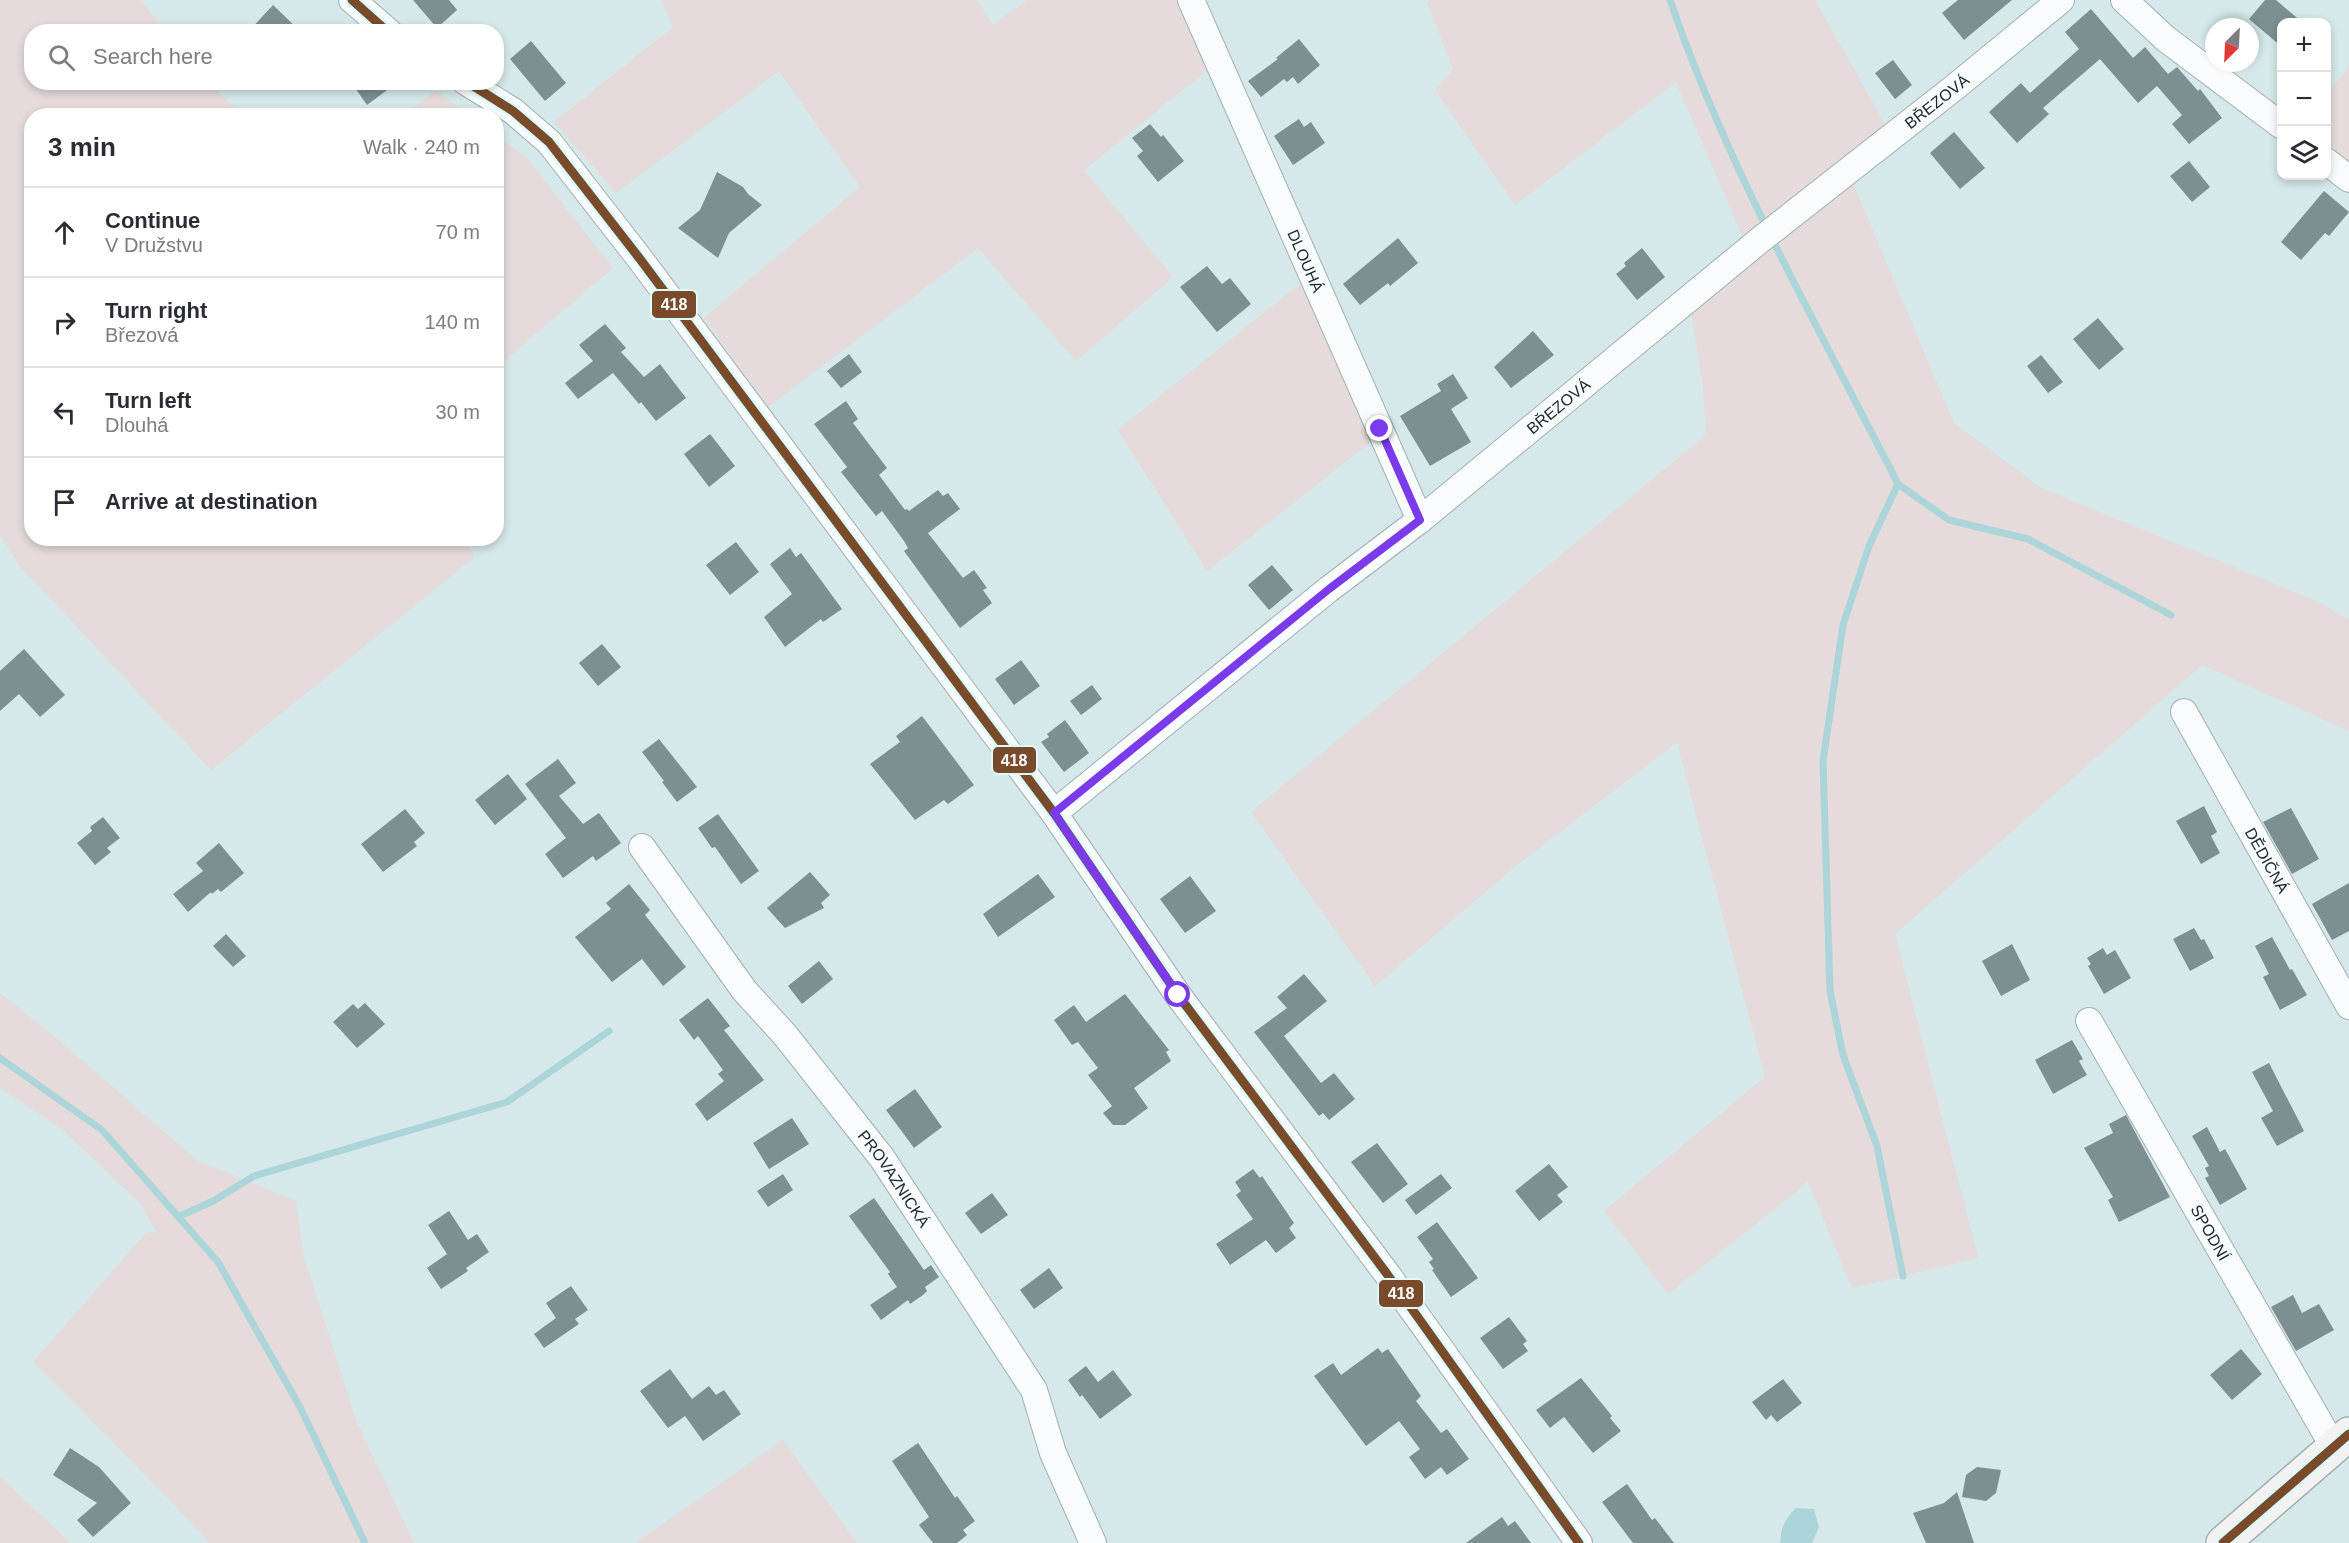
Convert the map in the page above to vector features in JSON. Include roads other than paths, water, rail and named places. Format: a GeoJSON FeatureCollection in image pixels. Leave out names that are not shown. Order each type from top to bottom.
{"type":"FeatureCollection","features":[{"type":"Feature","properties":{"kind":"main road"},"geometry":{"type":"LineString","coordinates":[[2223,1543],[2343,1443]]}},
{"type":"Feature","properties":{"kind":"street"},"geometry":{"type":"LineString","coordinates":[[352,0],[379,24]]}},
{"type":"Feature","properties":{"kind":"street","name":"DLOUHÁ"},"geometry":{"type":"LineString","coordinates":[[1191,0],[1420,520]]}},
{"type":"Feature","properties":{"kind":"street","name":"BŘEZOVÁ"},"geometry":{"type":"LineString","coordinates":[[1054,813],[1329,589],[1420,520],[1781,223],[1955,87],[2061,0]]}},
{"type":"Feature","properties":{"kind":"street"},"geometry":{"type":"LineString","coordinates":[[2124,0],[2166,39],[2277,122]]}},
{"type":"Feature","properties":{"kind":"street"},"geometry":{"type":"LineString","coordinates":[[479,90],[513,111],[549,142],[640,259],[1054,813],[1178,995],[1387,1274],[1579,1543]]}},
{"type":"Feature","properties":{"kind":"street"},"geometry":{"type":"LineString","coordinates":[[2331,165],[2349,180]]}},
{"type":"Feature","properties":{"kind":"street","name":"DĚDIČNÁ"},"geometry":{"type":"LineString","coordinates":[[2184,712],[2349,1006]]}},
{"type":"Feature","properties":{"kind":"street","name":"PROVAZNICKÁ"},"geometry":{"type":"LineString","coordinates":[[642,847],[744,990],[785,1035],[882,1158],[1028,1380],[1034,1390],[1053,1453],[1093,1543]]}},
{"type":"Feature","properties":{"kind":"street","name":"SPODNÍ"},"geometry":{"type":"LineString","coordinates":[[2089,1021],[2343,1443]]}},
{"type":"Feature","properties":{"kind":"water"},"geometry":{"type":"Polygon","coordinates":[[[1796,1508],[1814,1509],[1819,1527],[1812,1543],[1780,1543],[1784,1524],[1796,1508]]]}},
{"type":"Feature","properties":{"kind":"waterway"},"geometry":{"type":"LineString","coordinates":[[1670,0],[1693,63],[1746,185],[1898,484],[1869,546],[1843,625],[1823,761],[1830,991],[1843,1055],[1877,1146],[1903,1276]]}},
{"type":"Feature","properties":{"kind":"waterway"},"geometry":{"type":"LineString","coordinates":[[1898,484],[1949,520],[2028,539],[2171,615]]}},
{"type":"Feature","properties":{"kind":"waterway"},"geometry":{"type":"LineString","coordinates":[[178,1217],[213,1201],[254,1176],[507,1102],[609,1031]]}},
{"type":"Feature","properties":{"kind":"waterway"},"geometry":{"type":"LineString","coordinates":[[0,1058],[102,1130],[218,1262],[300,1407],[365,1543]]}}]}
